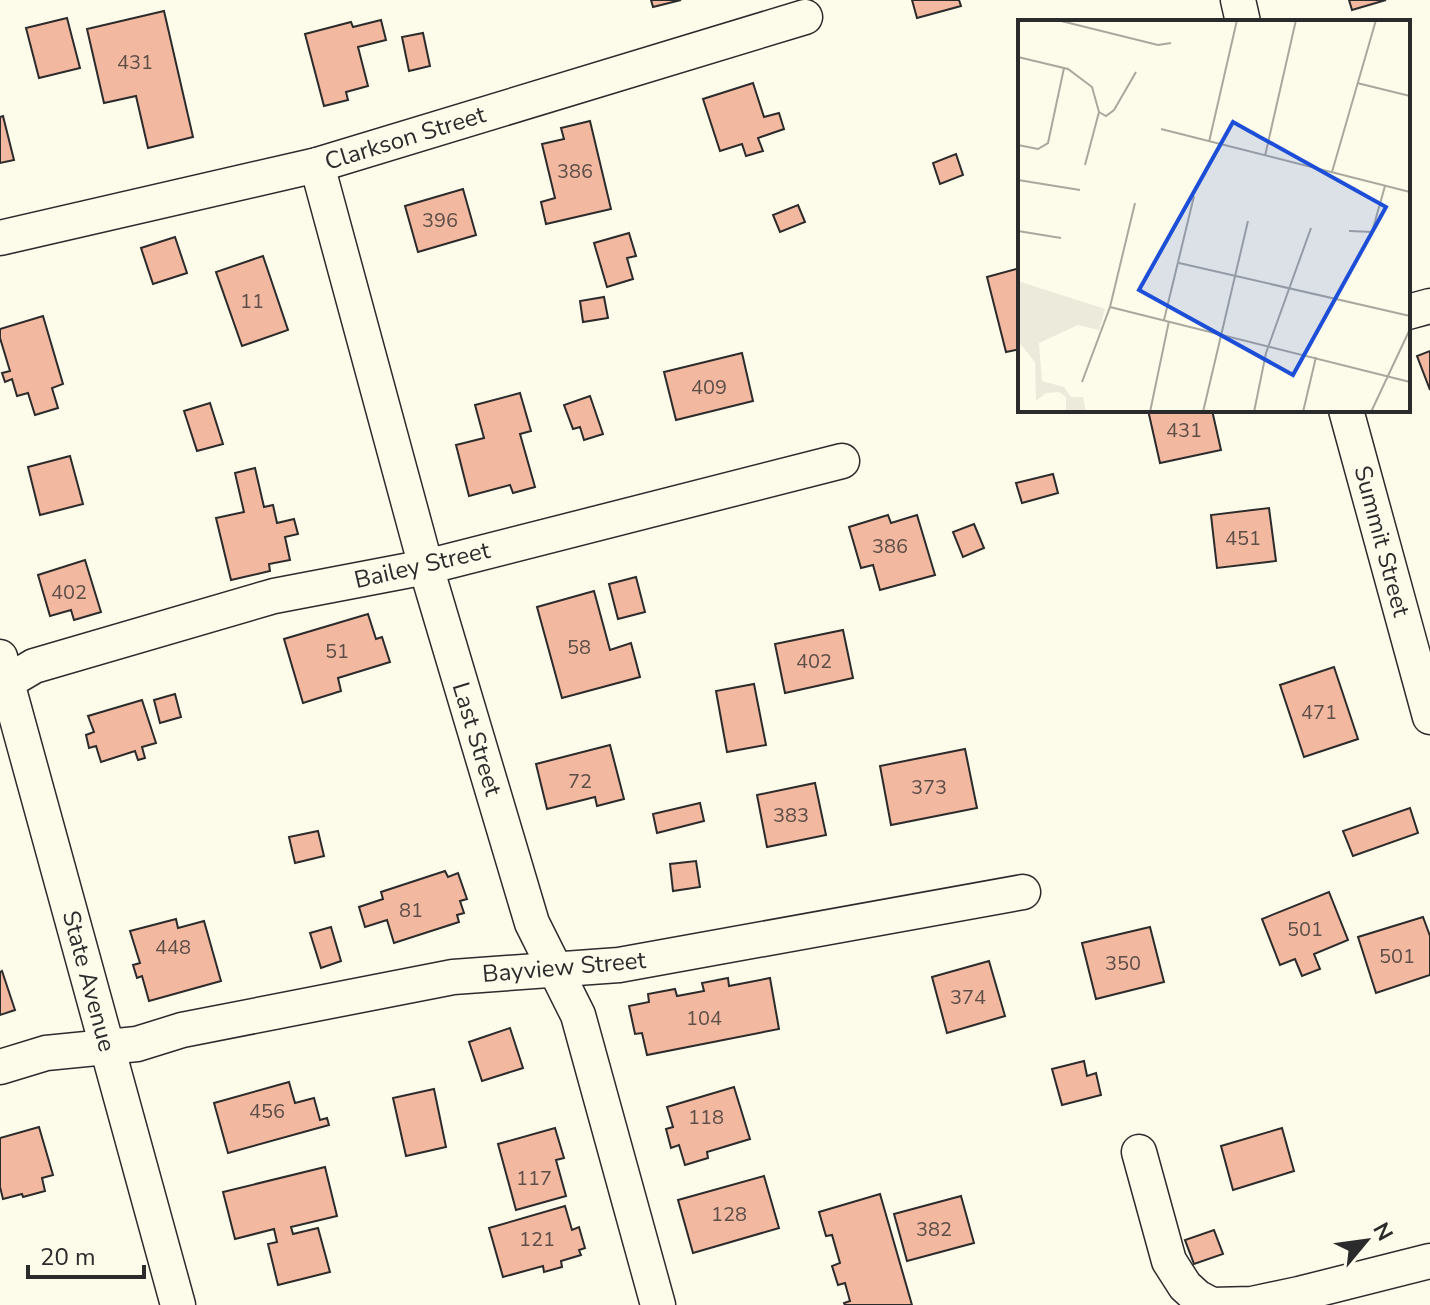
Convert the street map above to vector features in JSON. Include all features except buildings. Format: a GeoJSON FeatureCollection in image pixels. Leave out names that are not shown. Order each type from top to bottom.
{"type":"FeatureCollection","features":[{"type":"Feature","properties":{"kind":"street"},"geometry":{"type":"LineString","coordinates":[[1238,0],[1243,20]]}},
{"type":"Feature","properties":{"kind":"street","name":"Clarkson Street"},"geometry":{"type":"LineString","coordinates":[[0,238],[317,165],[805,17]]}},
{"type":"Feature","properties":{"kind":"street","name":"Last Street"},"geometry":{"type":"LineString","coordinates":[[317,165],[426,567],[532,923],[578,1015],[658,1305]]}},
{"type":"Feature","properties":{"kind":"street"},"geometry":{"type":"LineString","coordinates":[[1410,311],[1430,306]]}},
{"type":"Feature","properties":{"kind":"street","name":"Summit Street"},"geometry":{"type":"LineString","coordinates":[[1347,412],[1430,717]]}},
{"type":"Feature","properties":{"kind":"street","name":"Bailey Street"},"geometry":{"type":"LineString","coordinates":[[2,675],[274,596],[426,567],[842,461]]}},
{"type":"Feature","properties":{"kind":"street","name":"State Avenue"},"geometry":{"type":"LineString","coordinates":[[2,675],[178,1305]]}},
{"type":"Feature","properties":{"kind":"street","name":"Bayview Street"},"geometry":{"type":"LineString","coordinates":[[0,1067],[46,1053],[137,1044],[182,1030],[453,977],[619,965],[1023,892]]}},
{"type":"Feature","properties":{"kind":"street"},"geometry":{"type":"LineString","coordinates":[[1139,1152],[1169,1261],[1185,1286],[1212,1305],[1252,1304],[1430,1261]]}}]}
